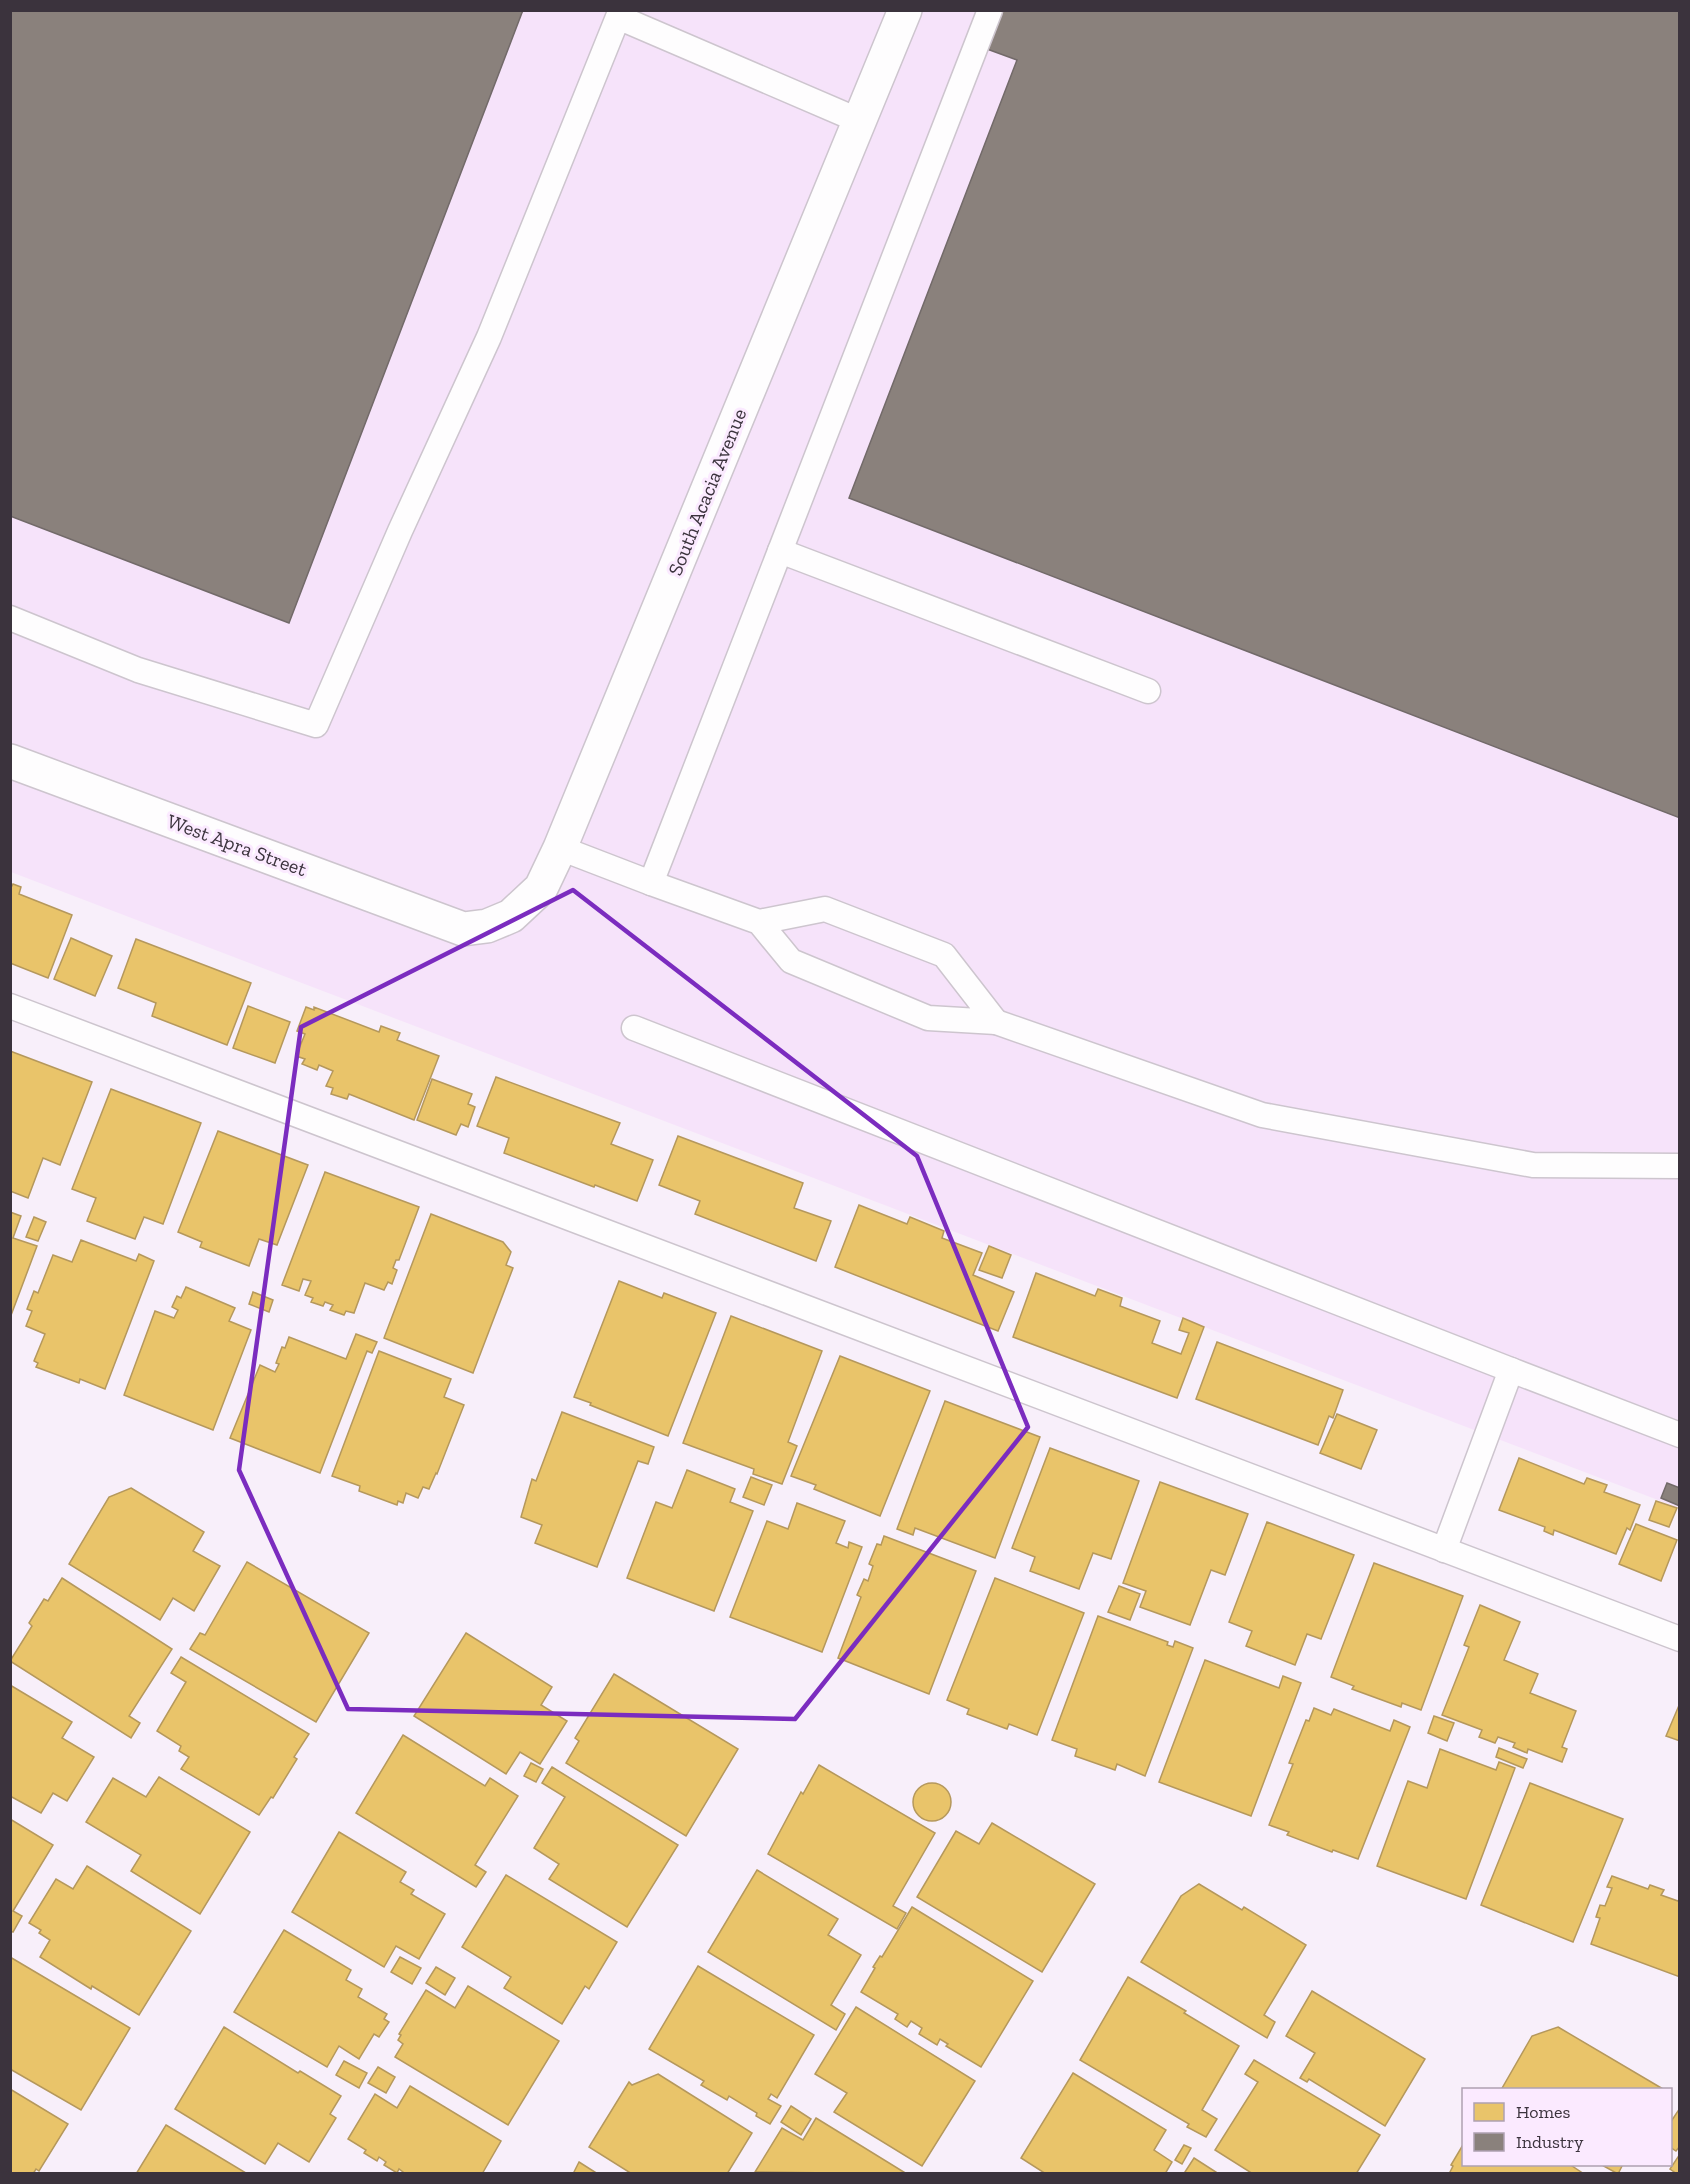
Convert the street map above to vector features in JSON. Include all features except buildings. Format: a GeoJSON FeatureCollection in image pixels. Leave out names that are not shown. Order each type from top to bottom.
{"type":"FeatureCollection","features":[{"type":"Feature","properties":{"kind":"street","name":"South Acacia Avenue"},"geometry":{"type":"LineString","coordinates":[[463,929],[487,926],[511,916],[541,888],[560,848],[905,10]]}},
{"type":"Feature","properties":{"kind":"street","name":"West Apra Street"},"geometry":{"type":"LineString","coordinates":[[10,761],[463,929]]}},
{"type":"Feature","properties":{"kind":"lane"},"geometry":{"type":"LineString","coordinates":[[651,883],[990,10]]}},
{"type":"Feature","properties":{"kind":"lane"},"geometry":{"type":"LineString","coordinates":[[10,618],[138,670],[316,724],[405,520],[489,337],[618,17],[860,121]]}},
{"type":"Feature","properties":{"kind":"lane"},"geometry":{"type":"LineString","coordinates":[[780,551],[1149,691]]}},
{"type":"Feature","properties":{"kind":"lane"},"geometry":{"type":"LineString","coordinates":[[560,848],[759,922],[791,961],[928,1018],[996,1022],[1262,1115],[1533,1166],[1680,1166]]}},
{"type":"Feature","properties":{"kind":"lane"},"geometry":{"type":"LineString","coordinates":[[759,922],[825,909],[944,955],[996,1022]]}},
{"type":"Feature","properties":{"kind":"lane"},"geometry":{"type":"LineString","coordinates":[[10,1006],[1680,1639]]}},
{"type":"Feature","properties":{"kind":"lane"},"geometry":{"type":"LineString","coordinates":[[634,1028],[1680,1435]]}},
{"type":"Feature","properties":{"kind":"lane"},"geometry":{"type":"LineString","coordinates":[[1444,1550],[1511,1371]]}},
{"type":"Feature","properties":{"kind":"highlighted area"},"geometry":{"type":"Polygon","coordinates":[[[573,890],[917,1156],[1028,1427],[795,1719],[348,1709],[239,1470],[301,1027],[573,890]]]}},
{"type":"Feature","properties":{"kind":"shaded area"},"geometry":{"type":"Polygon","coordinates":[[[10,11],[1679,11],[1679,1508],[11,872],[10,11]]]}}]}
